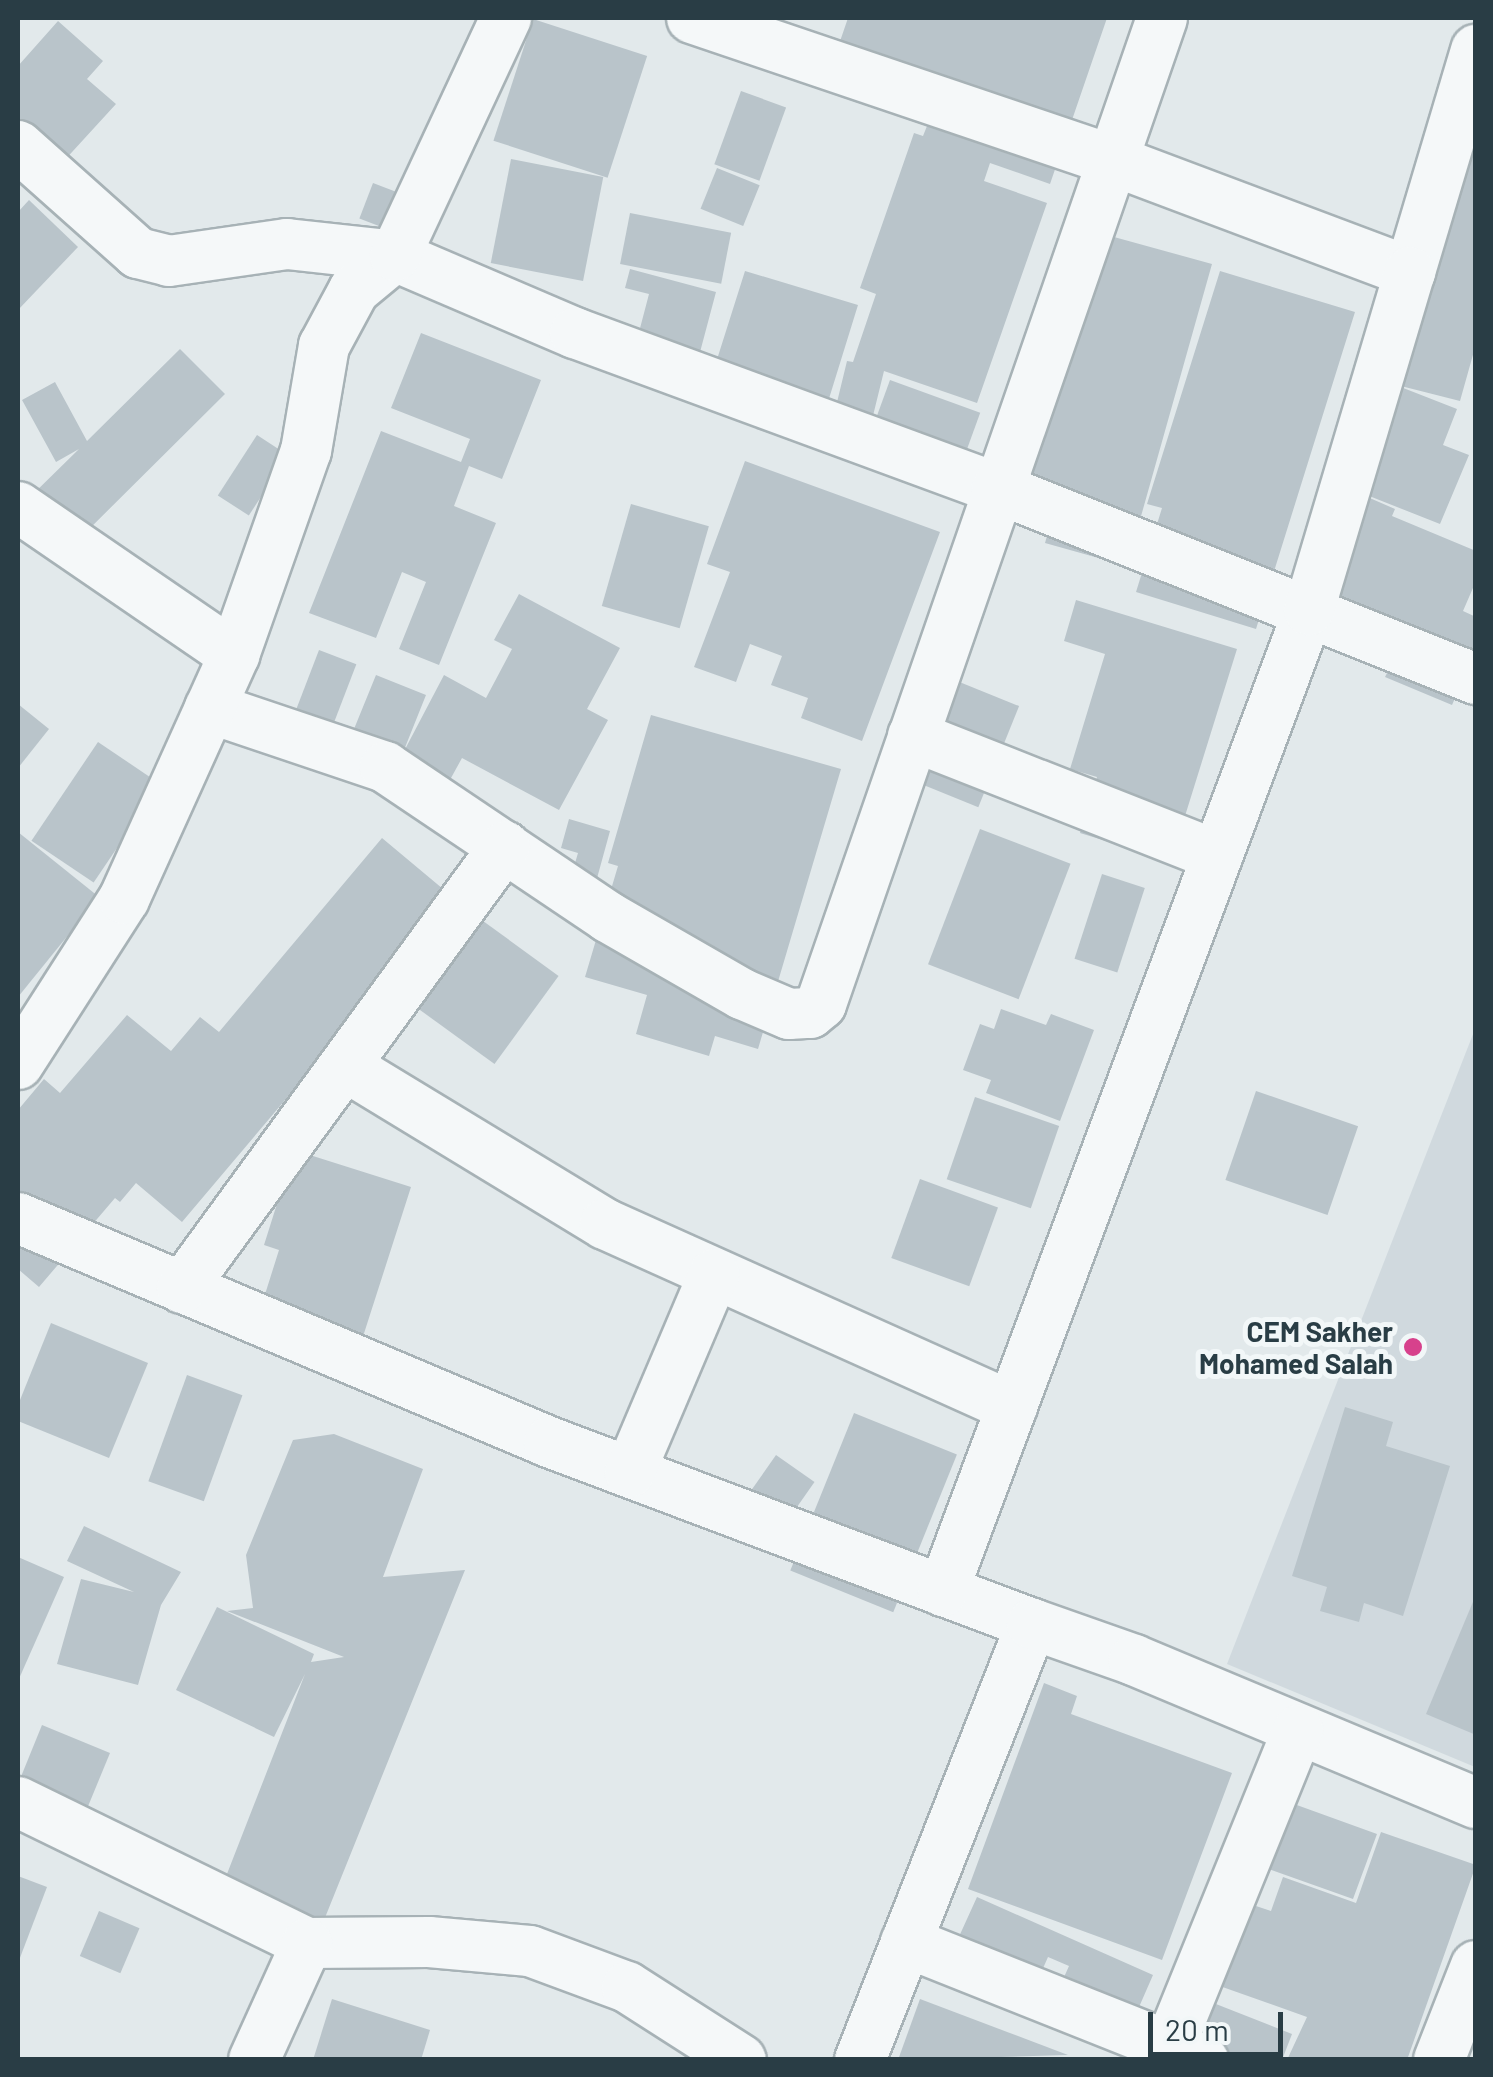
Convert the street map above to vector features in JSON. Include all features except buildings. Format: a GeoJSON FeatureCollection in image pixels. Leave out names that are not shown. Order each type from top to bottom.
{"type":"FeatureCollection","features":[{"type":"Feature","properties":{"kind":"street"},"geometry":{"type":"LineString","coordinates":[[18,1064],[124,900],[234,655],[306,451],[324,346],[354,290],[395,256],[506,18]]}},
{"type":"Feature","properties":{"kind":"street"},"geometry":{"type":"LineString","coordinates":[[692,18],[1117,162],[1410,272]]}},
{"type":"Feature","properties":{"kind":"street"},"geometry":{"type":"LineString","coordinates":[[210,708],[385,768],[608,917],[742,994],[789,1014],[810,1012],[822,1004],[997,488],[1117,162],[1162,18]]}},
{"type":"Feature","properties":{"kind":"street"},"geometry":{"type":"LineString","coordinates":[[943,1591],[1309,610],[1476,50]]}},
{"type":"Feature","properties":{"kind":"street"},"geometry":{"type":"LineString","coordinates":[[18,146],[138,253],[168,262],[287,244],[395,256],[575,333],[997,488],[1476,679]]}},
{"type":"Feature","properties":{"kind":"street"},"geometry":{"type":"LineString","coordinates":[[18,507],[234,655]]}},
{"type":"Feature","properties":{"kind":"street"},"geometry":{"type":"LineString","coordinates":[[913,736],[1217,856]]}},
{"type":"Feature","properties":{"kind":"street"},"geometry":{"type":"LineString","coordinates":[[182,1288],[505,846]]}},
{"type":"Feature","properties":{"kind":"street"},"geometry":{"type":"LineString","coordinates":[[345,1066],[605,1224],[1012,1407]]}},
{"type":"Feature","properties":{"kind":"street"},"geometry":{"type":"LineString","coordinates":[[18,1218],[630,1472],[1120,1654],[1476,1804]]}},
{"type":"Feature","properties":{"kind":"street"},"geometry":{"type":"LineString","coordinates":[[630,1472],[714,1274]]}},
{"type":"Feature","properties":{"kind":"street"},"geometry":{"type":"LineString","coordinates":[[860,2060],[1032,1624]]}},
{"type":"Feature","properties":{"kind":"street"},"geometry":{"type":"LineString","coordinates":[[906,1942],[1179,2055],[1298,1730]]}},
{"type":"Feature","properties":{"kind":"street"},"geometry":{"type":"LineString","coordinates":[[18,1802],[307,1943],[429,1942],[530,1951],[626,1987],[741,2060]]}},
{"type":"Feature","properties":{"kind":"street"},"geometry":{"type":"LineString","coordinates":[[254,2060],[307,1943]]}},
{"type":"Feature","properties":{"kind":"street"},"geometry":{"type":"LineString","coordinates":[[1438,2060],[1471,1993]]}},
{"type":"Feature","properties":{"kind":"shaded area","name":"CEM Sakher Mohamed Salah"},"geometry":{"type":"Polygon","coordinates":[[[1475,1029],[1475,1767],[1227,1664],[1475,1029]]]}},
{"type":"Feature","properties":{"kind":"place","name":"CEM Sakher Mohamed Salah"},"geometry":{"type":"Point","coordinates":[1413,1347]}}]}
